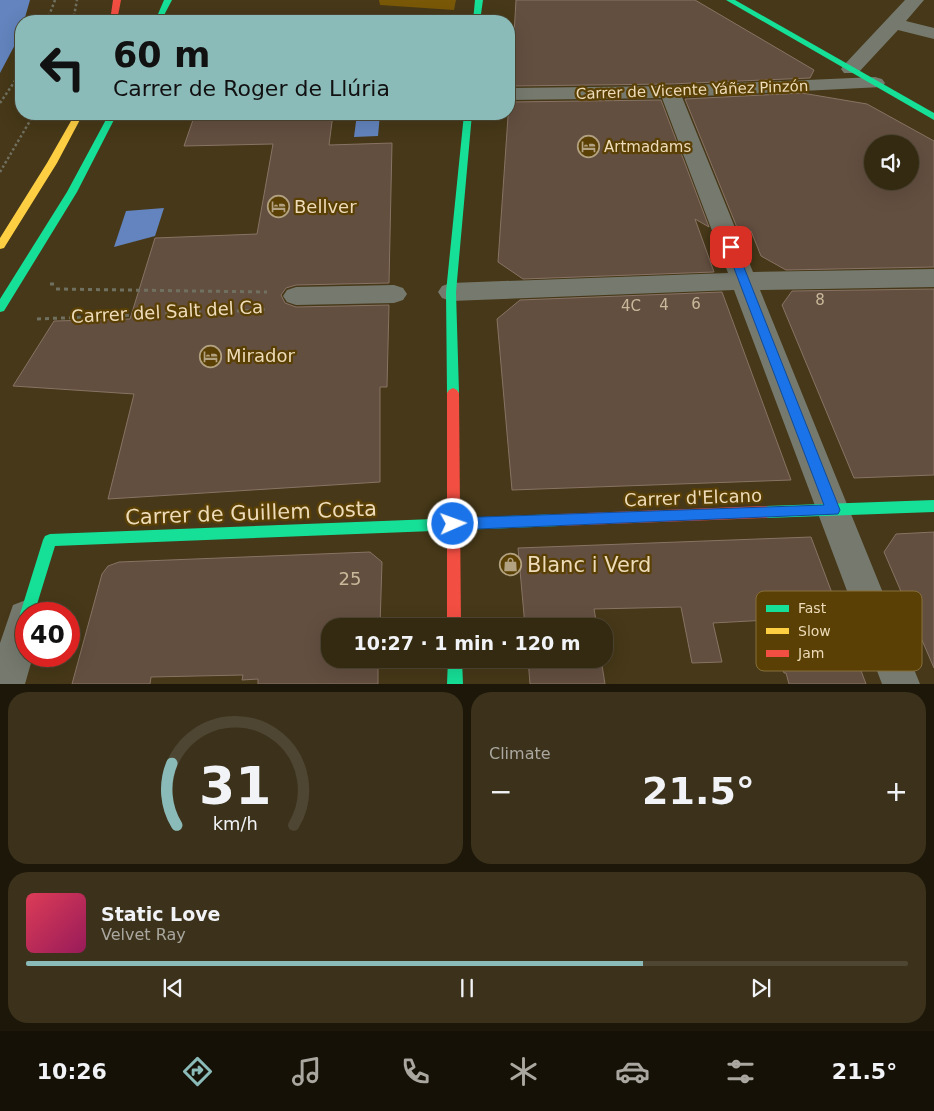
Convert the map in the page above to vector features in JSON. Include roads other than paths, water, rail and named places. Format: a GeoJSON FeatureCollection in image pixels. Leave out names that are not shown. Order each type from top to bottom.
{"type":"FeatureCollection","features":[{"type":"Feature","properties":{"kind":"main road"},"geometry":{"type":"LineString","coordinates":[[115,15],[117,0]]}},
{"type":"Feature","properties":{"kind":"main road"},"geometry":{"type":"LineString","coordinates":[[161,15],[168,0]]}},
{"type":"Feature","properties":{"kind":"main road"},"geometry":{"type":"LineString","coordinates":[[478,15],[479,0]]}},
{"type":"Feature","properties":{"kind":"main road"},"geometry":{"type":"LineString","coordinates":[[730,0],[934,117]]}},
{"type":"Feature","properties":{"kind":"main road"},"geometry":{"type":"LineString","coordinates":[[0,246],[48,169],[76,120]]}},
{"type":"Feature","properties":{"kind":"main road"},"geometry":{"type":"LineString","coordinates":[[0,308],[72,192],[110,120]]}},
{"type":"Feature","properties":{"kind":"main road"},"geometry":{"type":"LineString","coordinates":[[454,618],[454,439],[451,292],[467,120]]}},
{"type":"Feature","properties":{"kind":"main road","name":"Carrer d'Elcano"},"geometry":{"type":"LineString","coordinates":[[453,524],[934,506]]}},
{"type":"Feature","properties":{"kind":"main road","name":"Carrer de Guillem Costa"},"geometry":{"type":"LineString","coordinates":[[31,602],[50,540],[453,524]]}},
{"type":"Feature","properties":{"kind":"main road"},"geometry":{"type":"LineString","coordinates":[[455,668],[455,684]]}},
{"type":"Feature","properties":{"kind":"street"},"geometry":{"type":"LineString","coordinates":[[851,69],[915,0]]}},
{"type":"Feature","properties":{"kind":"street"},"geometry":{"type":"LineString","coordinates":[[894,23],[934,34]]}},
{"type":"Feature","properties":{"kind":"street","name":"Carrer de Vicente Yáñez Pinzón"},"geometry":{"type":"LineString","coordinates":[[515,94],[670,92],[875,83]]}},
{"type":"Feature","properties":{"kind":"street"},"geometry":{"type":"LineString","coordinates":[[670,92],[865,591]]}},
{"type":"Feature","properties":{"kind":"street"},"geometry":{"type":"LineString","coordinates":[[451,292],[744,281],[934,278]]}},
{"type":"Feature","properties":{"kind":"street"},"geometry":{"type":"LineString","coordinates":[[296,296],[394,294]]}},
{"type":"Feature","properties":{"kind":"street"},"geometry":{"type":"LineString","coordinates":[[6,684],[15,654]]}},
{"type":"Feature","properties":{"kind":"street"},"geometry":{"type":"LineString","coordinates":[[896,671],[901,684]]}},
{"type":"Feature","properties":{"kind":"water"},"geometry":{"type":"Polygon","coordinates":[[[0,0],[30,0],[26,15],[15,15],[15,45],[0,73],[0,0]]]}},
{"type":"Feature","properties":{"kind":"water"},"geometry":{"type":"Polygon","coordinates":[[[356,120],[379,120],[378,136],[354,137],[356,120]]]}},
{"type":"Feature","properties":{"kind":"water"},"geometry":{"type":"Polygon","coordinates":[[[164,208],[155,236],[114,247],[126,211],[164,208]]]}},
{"type":"Feature","properties":{"kind":"place","name":"Artmadams"},"geometry":{"type":"Point","coordinates":[588,147]}},
{"type":"Feature","properties":{"kind":"place","name":"Bellver"},"geometry":{"type":"Point","coordinates":[278,207]}},
{"type":"Feature","properties":{"kind":"place","name":"Mirador"},"geometry":{"type":"Point","coordinates":[210,356]}},
{"type":"Feature","properties":{"kind":"place","name":"Blanc i Verd"},"geometry":{"type":"Point","coordinates":[511,565]}}]}
